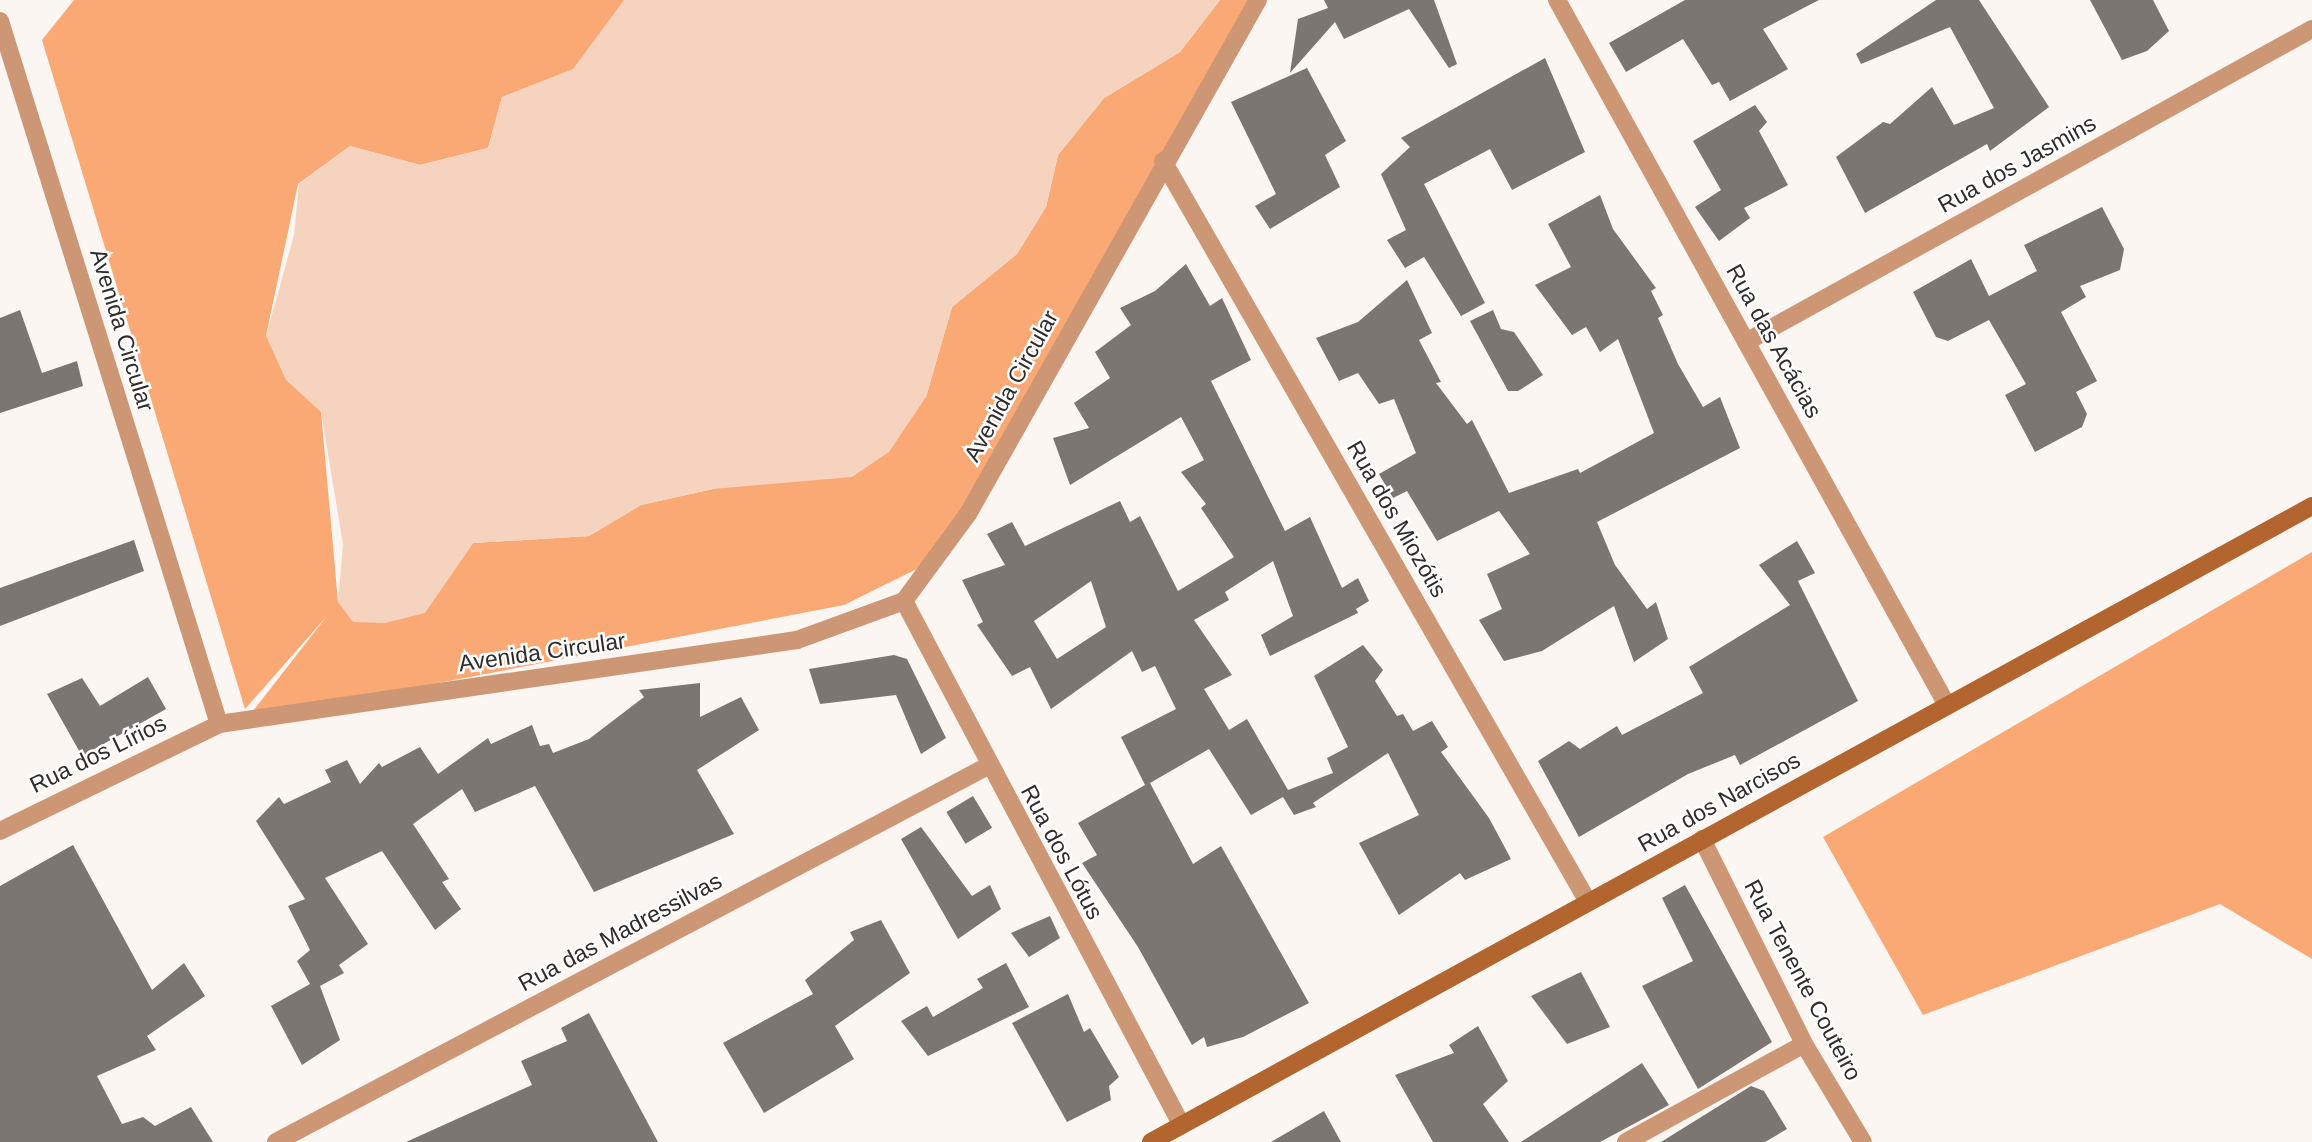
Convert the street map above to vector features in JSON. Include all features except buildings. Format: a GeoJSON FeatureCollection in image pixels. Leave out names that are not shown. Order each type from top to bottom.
{"type":"FeatureCollection","features":[{"type":"Feature","properties":{"kind":"street","name":"Avenida Circular"},"geometry":{"type":"LineString","coordinates":[[0,22],[219,724],[797,640],[904,601],[968,514],[1163,161],[1258,0]]}},
{"type":"Feature","properties":{"kind":"street","name":"Rua das Acácias"},"geometry":{"type":"LineString","coordinates":[[1557,0],[1947,705]]}},
{"type":"Feature","properties":{"kind":"street","name":"Rua dos Jasmins"},"geometry":{"type":"LineString","coordinates":[[1746,342],[2312,29]]}},
{"type":"Feature","properties":{"kind":"street","name":"Rua dos Miozótis"},"geometry":{"type":"LineString","coordinates":[[1163,161],[1588,902]]}},
{"type":"Feature","properties":{"kind":"street","name":"Rua dos Narcisos"},"geometry":{"type":"LineString","coordinates":[[1151,1142],[2312,506]]}},
{"type":"Feature","properties":{"kind":"street","name":"Rua dos Lótus"},"geometry":{"type":"LineString","coordinates":[[904,601],[988,765],[1181,1124]]}},
{"type":"Feature","properties":{"kind":"street","name":"Rua dos Lírios"},"geometry":{"type":"LineString","coordinates":[[0,831],[219,724]]}},
{"type":"Feature","properties":{"kind":"street","name":"Rua das Madressilvas"},"geometry":{"type":"LineString","coordinates":[[276,1142],[988,765]]}},
{"type":"Feature","properties":{"kind":"street","name":"Rua Tenente Couteiro"},"geometry":{"type":"LineString","coordinates":[[1702,839],[1804,1044],[1863,1142]]}},
{"type":"Feature","properties":{"kind":"street"},"geometry":{"type":"LineString","coordinates":[[1626,1142],[1804,1044]]}},
{"type":"Feature","properties":{"kind":"shaded area"},"geometry":{"type":"Polygon","coordinates":[[[74,0],[625,0],[574,69],[502,97],[488,148],[420,165],[350,146],[298,184],[266,336],[321,412],[338,602],[425,612],[473,543],[589,536],[641,505],[713,489],[926,397],[952,307],[1017,254],[1046,207],[1058,155],[1104,98],[1180,52],[1220,0],[1254,0],[937,559],[844,605],[246,720],[327,616],[245,709],[42,40],[74,0]]]}},
{"type":"Feature","properties":{"kind":"shaded area"},"geometry":{"type":"Polygon","coordinates":[[[624,0],[1220,0],[1180,52],[1104,98],[1058,155],[1046,207],[1017,254],[952,307],[926,397],[889,452],[852,477],[713,489],[641,505],[589,536],[473,543],[425,613],[385,623],[353,622],[338,602],[343,544],[321,412],[286,380],[266,336],[294,235],[299,184],[350,146],[420,165],[488,148],[502,97],[573,69],[624,0]]]}},
{"type":"Feature","properties":{"kind":"shaded area"},"geometry":{"type":"Polygon","coordinates":[[[2312,552],[2312,959],[2220,904],[1923,1015],[1823,837],[2312,552]]]}}]}
